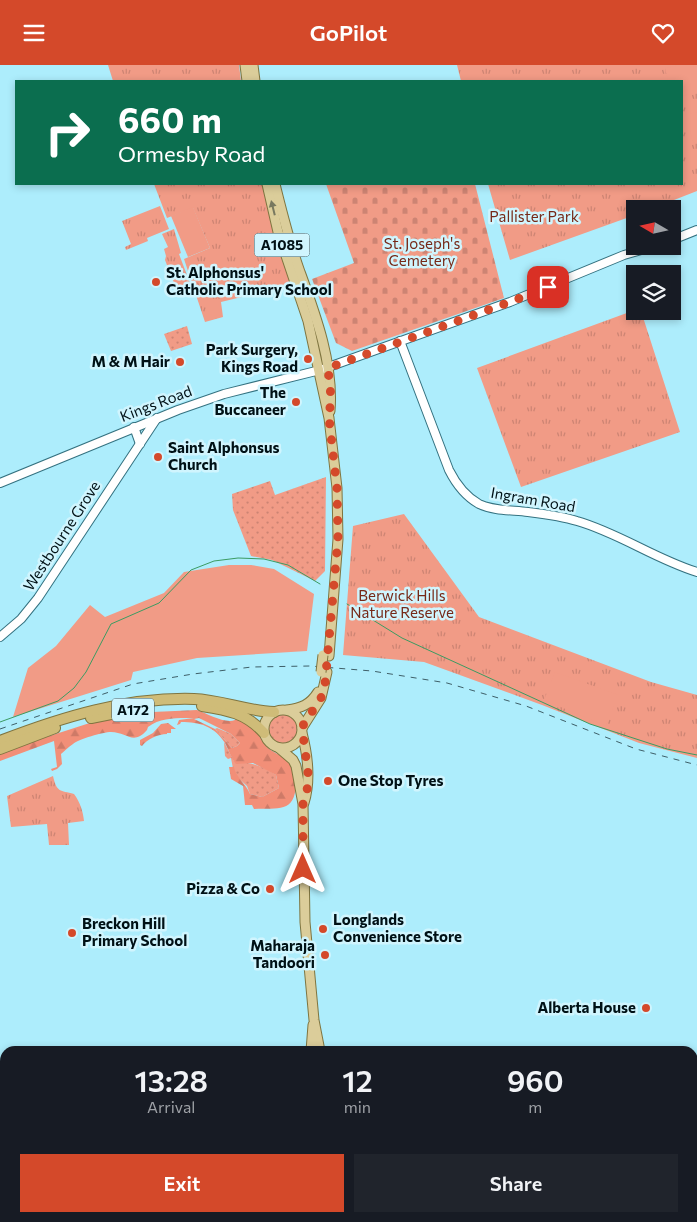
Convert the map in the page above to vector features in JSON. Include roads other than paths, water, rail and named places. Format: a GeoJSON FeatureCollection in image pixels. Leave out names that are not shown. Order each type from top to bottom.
{"type":"FeatureCollection","features":[{"type":"Feature","properties":{"kind":"highway","name":"A172"},"geometry":{"type":"LineString","coordinates":[[0,741],[39,726],[80,714],[113,706],[159,701],[208,700],[254,711],[274,712]]}},
{"type":"Feature","properties":{"kind":"highway","name":"A172"},"geometry":{"type":"LineString","coordinates":[[0,749],[86,719],[122,712],[181,705],[203,706],[238,714],[255,723],[264,733]]}},
{"type":"Feature","properties":{"kind":"main road"},"geometry":{"type":"LineString","coordinates":[[245,65],[247,80]]}},
{"type":"Feature","properties":{"kind":"main road"},"geometry":{"type":"LineString","coordinates":[[252,65],[255,80]]}},
{"type":"Feature","properties":{"kind":"main road","name":"A1085"},"geometry":{"type":"LineString","coordinates":[[267,185],[278,232],[324,369]]}},
{"type":"Feature","properties":{"kind":"main road","name":"A1085"},"geometry":{"type":"LineString","coordinates":[[275,185],[286,230],[312,304],[331,397],[329,418],[337,488],[338,539],[332,610],[321,698],[302,730]]}},
{"type":"Feature","properties":{"kind":"main road","name":"A1085"},"geometry":{"type":"LineString","coordinates":[[287,710],[306,706],[312,701],[318,691],[324,672]]}},
{"type":"Feature","properties":{"kind":"main road"},"geometry":{"type":"LineString","coordinates":[[303,804],[307,793],[308,758],[298,716],[287,710],[274,712],[265,721],[264,733],[269,743],[279,748],[293,760],[296,766],[303,804],[304,905],[314,1020],[319,1046]]}},
{"type":"Feature","properties":{"kind":"main road"},"geometry":{"type":"LineString","coordinates":[[279,748],[287,748],[294,745],[299,739],[302,730]]}},
{"type":"Feature","properties":{"kind":"main road"},"geometry":{"type":"LineString","coordinates":[[311,1046],[314,1020]]}},
{"type":"Feature","properties":{"kind":"street"},"geometry":{"type":"LineString","coordinates":[[681,236],[697,230]]}},
{"type":"Feature","properties":{"kind":"street","name":"Kings Road"},"geometry":{"type":"LineString","coordinates":[[0,483],[157,418],[224,394],[324,369],[510,302],[626,254]]}},
{"type":"Feature","properties":{"kind":"street","name":"Ingram Road"},"geometry":{"type":"LineString","coordinates":[[400,341],[449,470],[456,484],[467,496],[480,504],[494,509],[552,515],[584,523],[677,566],[697,572]]}},
{"type":"Feature","properties":{"kind":"street","name":"Westbourne Grove"},"geometry":{"type":"LineString","coordinates":[[0,637],[21,619],[38,599],[157,418]]}},
{"type":"Feature","properties":{"kind":"street"},"geometry":{"type":"LineString","coordinates":[[134,427],[140,444]]}},
{"type":"Feature","properties":{"kind":"waterway"},"geometry":{"type":"LineString","coordinates":[[0,722],[58,701],[74,688],[86,672],[111,624],[159,603],[191,570],[214,561],[238,558],[264,559],[288,565],[320,584]]}},
{"type":"Feature","properties":{"kind":"waterway"},"geometry":{"type":"LineString","coordinates":[[347,604],[402,638],[590,724],[667,749],[697,755]]}},
{"type":"Feature","properties":{"kind":"railway"},"geometry":{"type":"LineString","coordinates":[[0,729],[133,684],[252,667],[310,666],[372,671],[447,683],[526,706],[636,749],[697,765]]}},
{"type":"Feature","properties":{"kind":"place","name":"St. Alphonsus' Catholic Primary School"},"geometry":{"type":"Point","coordinates":[156,282]}},
{"type":"Feature","properties":{"kind":"place","name":"Park Surgery, Kings Road"},"geometry":{"type":"Point","coordinates":[308,359]}},
{"type":"Feature","properties":{"kind":"place","name":"M & M Hair"},"geometry":{"type":"Point","coordinates":[180,362]}},
{"type":"Feature","properties":{"kind":"place","name":"The Buccaneer"},"geometry":{"type":"Point","coordinates":[296,402]}},
{"type":"Feature","properties":{"kind":"place","name":"Saint Alphonsus Church"},"geometry":{"type":"Point","coordinates":[158,457]}},
{"type":"Feature","properties":{"kind":"place","name":"One Stop Tyres"},"geometry":{"type":"Point","coordinates":[328,781]}},
{"type":"Feature","properties":{"kind":"place","name":"Pizza & Co"},"geometry":{"type":"Point","coordinates":[270,889]}},
{"type":"Feature","properties":{"kind":"place","name":"Longlands Convenience Store"},"geometry":{"type":"Point","coordinates":[323,929]}},
{"type":"Feature","properties":{"kind":"place","name":"Breckon Hill Primary School"},"geometry":{"type":"Point","coordinates":[72,933]}},
{"type":"Feature","properties":{"kind":"place","name":"Maharaja Tandoori"},"geometry":{"type":"Point","coordinates":[325,955]}},
{"type":"Feature","properties":{"kind":"place","name":"Alberta House"},"geometry":{"type":"Point","coordinates":[646,1008]}},
{"type":"Feature","properties":{"kind":"park label","name":"Pallister Park"},"geometry":{"type":"Point","coordinates":[534,217]}},
{"type":"Feature","properties":{"kind":"park label","name":"St. Joseph's Cemetery"},"geometry":{"type":"Point","coordinates":[422,252]}},
{"type":"Feature","properties":{"kind":"park label","name":"Berwick Hills Nature Reserve"},"geometry":{"type":"Point","coordinates":[402,604]}}]}
